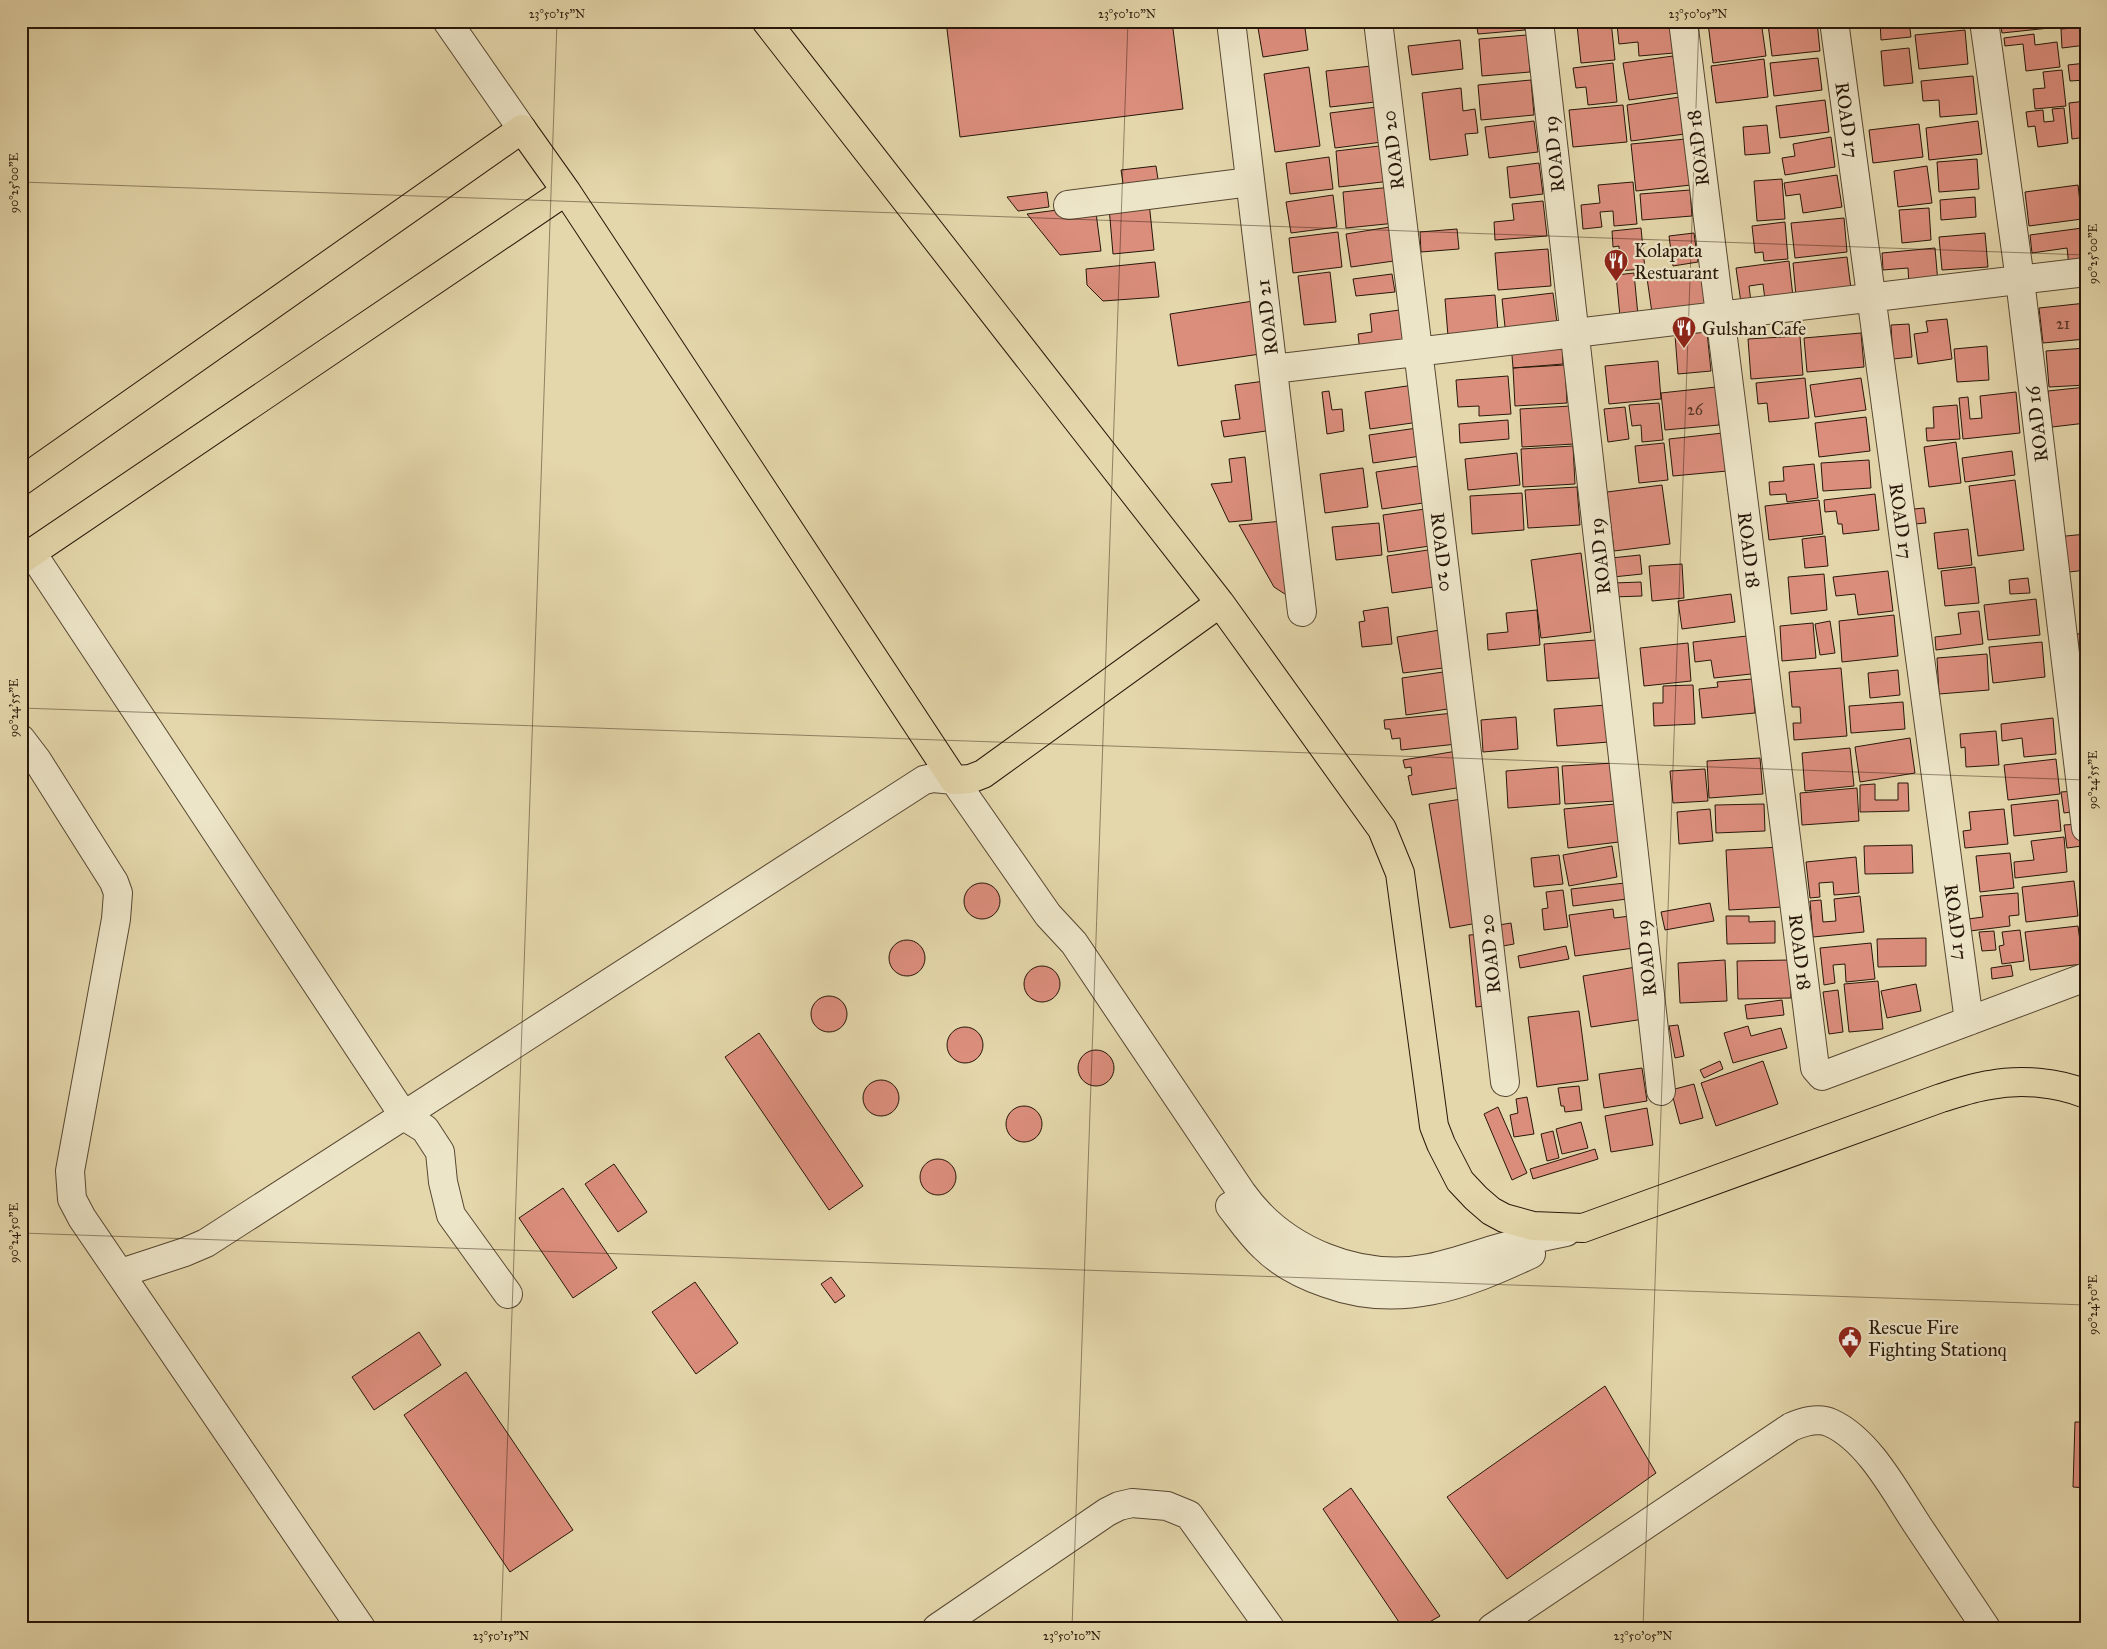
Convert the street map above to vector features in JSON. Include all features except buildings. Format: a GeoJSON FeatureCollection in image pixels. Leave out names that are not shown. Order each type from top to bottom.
{"type":"FeatureCollection","features":[{"type":"Feature","properties":{"kind":"main road"},"geometry":{"type":"LineString","coordinates":[[766,21],[1220,603],[1382,829],[1400,873],[1434,1126],[1460,1181],[1476,1198],[1504,1218],[1532,1226],[1583,1228],[1941,1098],[1990,1084],[2028,1082],[2056,1085],[2086,1094]]}},
{"type":"Feature","properties":{"kind":"main road"},"geometry":{"type":"LineString","coordinates":[[21,481],[522,129],[566,191],[954,780],[970,779],[983,774],[1220,603]]}},
{"type":"Feature","properties":{"kind":"main road"},"geometry":{"type":"LineString","coordinates":[[26,557],[566,191]]}},
{"type":"Feature","properties":{"kind":"street"},"geometry":{"type":"LineString","coordinates":[[447,21],[522,129]]}},
{"type":"Feature","properties":{"kind":"street","name":"ROAD 21"},"geometry":{"type":"LineString","coordinates":[[1231,21],[1302,612]]}},
{"type":"Feature","properties":{"kind":"street","name":"ROAD 20"},"geometry":{"type":"LineString","coordinates":[[1378,21],[1505,1082]]}},
{"type":"Feature","properties":{"kind":"street","name":"ROAD 19"},"geometry":{"type":"LineString","coordinates":[[1539,21],[1660,1091]]}},
{"type":"Feature","properties":{"kind":"street","name":"ROAD 18"},"geometry":{"type":"LineString","coordinates":[[1683,21],[1815,1068],[1822,1076],[1969,1021]]}},
{"type":"Feature","properties":{"kind":"street","name":"ROAD 17"},"geometry":{"type":"LineString","coordinates":[[1834,21],[1969,1021]]}},
{"type":"Feature","properties":{"kind":"street","name":"ROAD 16"},"geometry":{"type":"LineString","coordinates":[[1984,21],[2020,280],[2086,828]]}},
{"type":"Feature","properties":{"kind":"street"},"geometry":{"type":"LineString","coordinates":[[1068,204],[1250,182]]}},
{"type":"Feature","properties":{"kind":"street"},"geometry":{"type":"LineString","coordinates":[[1273,369],[2086,272]]}},
{"type":"Feature","properties":{"kind":"street"},"geometry":{"type":"LineString","coordinates":[[26,557],[404,1116],[425,1129],[440,1152],[451,1215],[508,1294]]}},
{"type":"Feature","properties":{"kind":"street"},"geometry":{"type":"LineString","coordinates":[[21,739],[37,760],[99,857],[114,882],[118,893],[116,919],[70,1171],[72,1199],[76,1209],[361,1628]]}},
{"type":"Feature","properties":{"kind":"street"},"geometry":{"type":"LineString","coordinates":[[120,1273],[206,1243],[924,780],[933,778],[954,780],[1048,915],[1066,956],[1226,1200],[1258,1242],[1286,1251],[1304,1275],[1356,1293],[1384,1296],[1412,1294],[1454,1285],[1507,1255],[1583,1228]]}},
{"type":"Feature","properties":{"kind":"street"},"geometry":{"type":"LineString","coordinates":[[1969,1021],[2086,977]]}},
{"type":"Feature","properties":{"kind":"street"},"geometry":{"type":"LineString","coordinates":[[1492,1628],[1791,1427],[1805,1422],[1816,1421],[1830,1422],[1843,1430],[1857,1441],[1879,1467],[1986,1628]]}},
{"type":"Feature","properties":{"kind":"street"},"geometry":{"type":"LineString","coordinates":[[937,1628],[1107,1512],[1119,1506],[1132,1503],[1167,1506],[1190,1515],[1270,1628]]}},
{"type":"Feature","properties":{"kind":"place","name":"Kolapata Restuarant"},"geometry":{"type":"Point","coordinates":[1616,282]}},
{"type":"Feature","properties":{"kind":"place","name":"Gulshan Cafe"},"geometry":{"type":"Point","coordinates":[1684,349]}},
{"type":"Feature","properties":{"kind":"place","name":"Rescue Fire Fighting Stationq"},"geometry":{"type":"Point","coordinates":[1850,1359]}}]}
